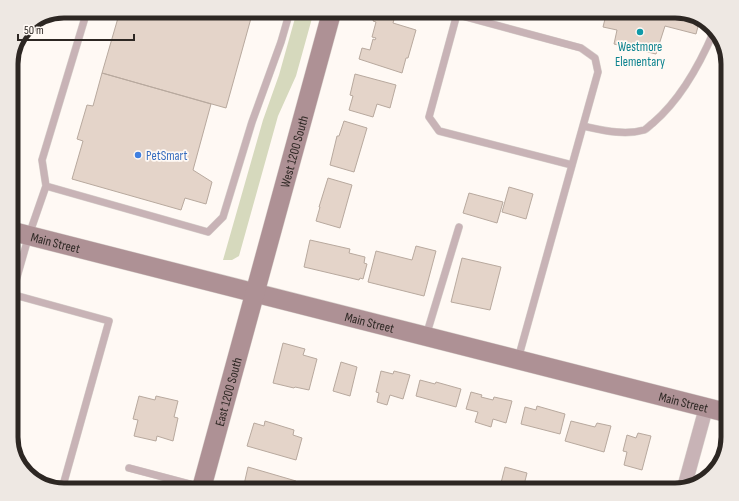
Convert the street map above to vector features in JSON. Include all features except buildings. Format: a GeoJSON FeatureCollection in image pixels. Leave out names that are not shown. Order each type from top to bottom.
{"type":"FeatureCollection","features":[{"type":"Feature","properties":{"kind":"street","name":"West 1200 South"},"geometry":{"type":"LineString","coordinates":[[254,292],[330,18]]}},
{"type":"Feature","properties":{"kind":"street","name":"Main Street"},"geometry":{"type":"LineString","coordinates":[[20,233],[721,411]]}},
{"type":"Feature","properties":{"kind":"street","name":"East 1200 South"},"geometry":{"type":"LineString","coordinates":[[203,483],[254,292]]}},
{"type":"Feature","properties":{"kind":"street"},"geometry":{"type":"LineString","coordinates":[[686,481],[706,408]]}},
{"type":"Feature","properties":{"kind":"lane"},"geometry":{"type":"LineString","coordinates":[[18,248],[20,233],[46,186],[42,160],[85,18]]}},
{"type":"Feature","properties":{"kind":"lane"},"geometry":{"type":"LineString","coordinates":[[46,186],[208,232],[223,217],[252,122],[281,42],[288,18]]}},
{"type":"Feature","properties":{"kind":"lane"},"geometry":{"type":"LineString","coordinates":[[456,18],[429,117],[439,131],[572,165]]}},
{"type":"Feature","properties":{"kind":"lane"},"geometry":{"type":"LineString","coordinates":[[472,18],[581,48],[595,58],[598,72],[518,359]]}},
{"type":"Feature","properties":{"kind":"lane"},"geometry":{"type":"LineString","coordinates":[[583,126],[617,133],[645,130],[661,116],[681,91],[711,37]]}},
{"type":"Feature","properties":{"kind":"lane"},"geometry":{"type":"LineString","coordinates":[[426,336],[459,227]]}},
{"type":"Feature","properties":{"kind":"lane"},"geometry":{"type":"LineString","coordinates":[[18,297],[109,321],[64,483]]}},
{"type":"Feature","properties":{"kind":"lane"},"geometry":{"type":"LineString","coordinates":[[129,468],[180,483]]}},
{"type":"Feature","properties":{"kind":"green space"},"geometry":{"type":"Polygon","coordinates":[[[295,18],[312,18],[296,76],[278,116],[239,256],[232,260],[223,260],[263,120],[279,75],[295,18]]]}},
{"type":"Feature","properties":{"kind":"place","name":"Westmore Elementary"},"geometry":{"type":"Point","coordinates":[640,32]}},
{"type":"Feature","properties":{"kind":"place","name":"PetSmart"},"geometry":{"type":"Point","coordinates":[138,155]}}]}
